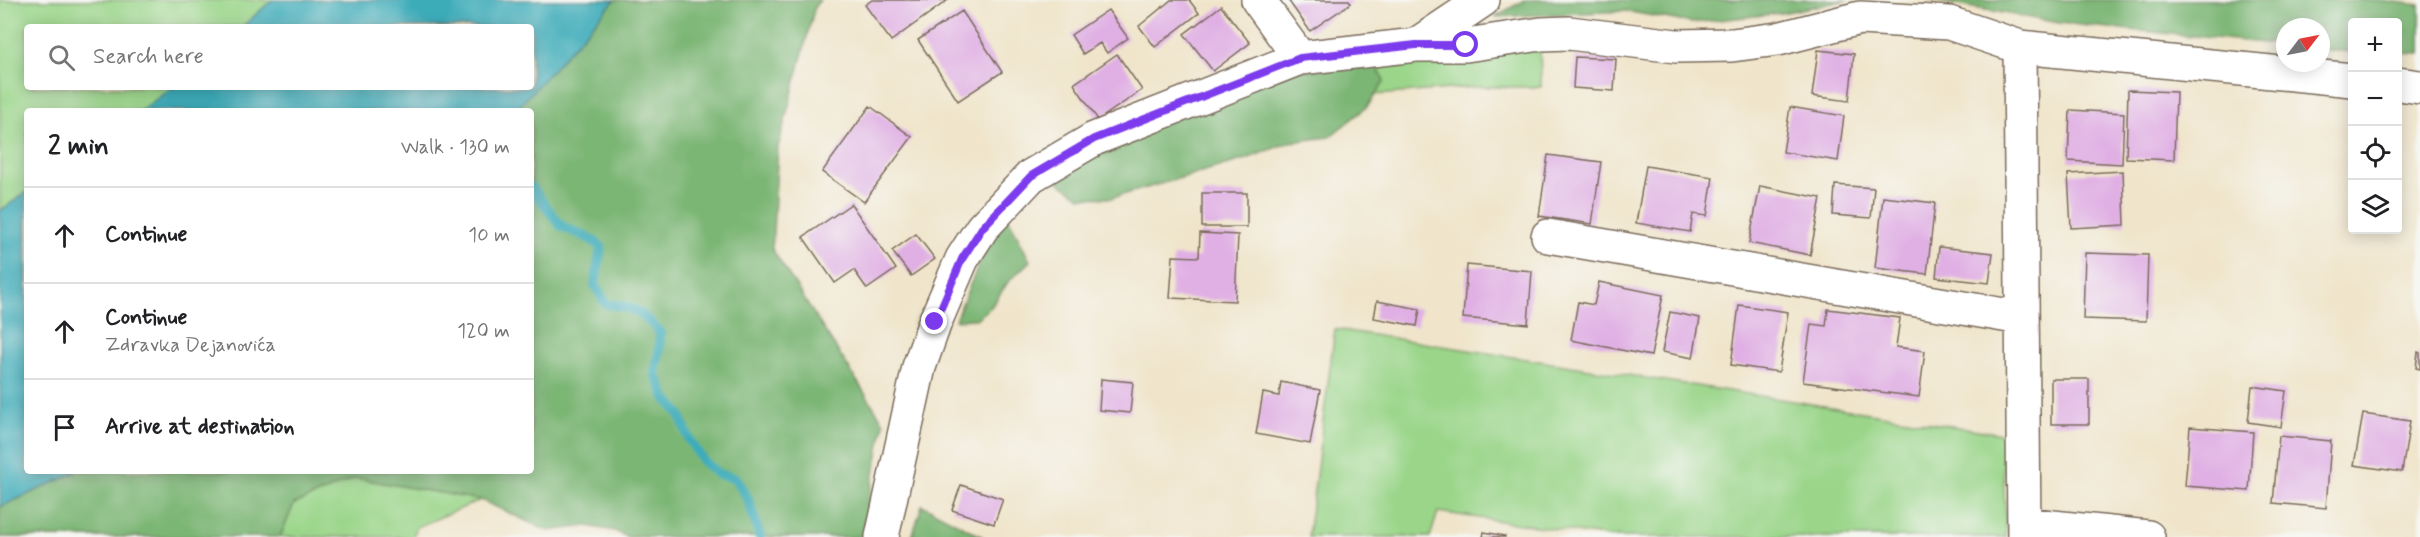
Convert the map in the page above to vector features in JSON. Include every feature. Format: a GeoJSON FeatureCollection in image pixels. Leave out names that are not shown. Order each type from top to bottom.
{"type":"FeatureCollection","features":[{"type":"Feature","properties":{"kind":"street"},"geometry":{"type":"LineString","coordinates":[[1258,0],[1300,58]]}},
{"type":"Feature","properties":{"kind":"street"},"geometry":{"type":"LineString","coordinates":[[1416,45],[1483,0]]}},
{"type":"Feature","properties":{"kind":"street"},"geometry":{"type":"LineString","coordinates":[[882,537],[919,367],[962,259],[982,228],[1031,176],[1094,139],[1300,58],[1416,45],[1466,45],[1541,34],[1569,33],[1676,46],[1732,45],[1778,39],[1860,18],[1949,23],[2020,47],[2348,80]]}},
{"type":"Feature","properties":{"kind":"street"},"geometry":{"type":"LineString","coordinates":[[2020,47],[2024,530],[2148,537]]}},
{"type":"Feature","properties":{"kind":"street"},"geometry":{"type":"LineString","coordinates":[[2402,85],[2420,87]]}},
{"type":"Feature","properties":{"kind":"street"},"geometry":{"type":"LineString","coordinates":[[1548,236],[2021,318]]}},
{"type":"Feature","properties":{"kind":"green space"},"geometry":{"type":"Polygon","coordinates":[[[0,0],[272,0],[245,24],[24,24],[24,90],[169,90],[144,108],[24,108],[24,194],[0,211],[0,0]]]}},
{"type":"Feature","properties":{"kind":"green space"},"geometry":{"type":"Polygon","coordinates":[[[615,0],[820,0],[815,6],[778,147],[772,249],[884,423],[862,537],[627,537],[615,531],[587,526],[548,531],[481,500],[356,478],[294,504],[280,537],[0,537],[0,507],[72,474],[534,474],[534,108],[518,108],[615,0]]]}},
{"type":"Feature","properties":{"kind":"green space"},"geometry":{"type":"Polygon","coordinates":[[[1525,0],[1847,0],[1782,13],[1692,23],[1625,11],[1494,17],[1525,0]]]}},
{"type":"Feature","properties":{"kind":"green space"},"geometry":{"type":"Polygon","coordinates":[[[1929,0],[2380,0],[2420,5],[2420,54],[2402,53],[2402,18],[2348,18],[2348,52],[2330,50],[2330,18],[2276,18],[2276,44],[2059,23],[1929,0]]]}},
{"type":"Feature","properties":{"kind":"green space"},"geometry":{"type":"Polygon","coordinates":[[[1540,45],[1541,87],[1476,87],[1375,95],[1384,82],[1377,66],[1540,45]]]}},
{"type":"Feature","properties":{"kind":"green space"},"geometry":{"type":"Polygon","coordinates":[[[1377,66],[1384,82],[1367,107],[1329,137],[1290,142],[1246,159],[1112,198],[1081,197],[1057,181],[1099,148],[1294,71],[1377,66]]]}},
{"type":"Feature","properties":{"kind":"green space"},"geometry":{"type":"Polygon","coordinates":[[[1008,217],[1030,261],[1008,282],[991,307],[976,319],[955,320],[982,257],[1008,217]]]}},
{"type":"Feature","properties":{"kind":"green space"},"geometry":{"type":"Polygon","coordinates":[[[1335,329],[2002,434],[2006,537],[1611,537],[1438,512],[1430,537],[1308,537],[1335,329]]]}},
{"type":"Feature","properties":{"kind":"green space"},"geometry":{"type":"Polygon","coordinates":[[[356,478],[481,500],[417,527],[413,537],[280,537],[294,504],[356,478]]]}},
{"type":"Feature","properties":{"kind":"green space"},"geometry":{"type":"Polygon","coordinates":[[[922,505],[983,537],[912,537],[922,505]]]}},
{"type":"Feature","properties":{"kind":"water"},"geometry":{"type":"Polygon","coordinates":[[[272,0],[615,0],[534,90],[534,24],[245,24],[272,0]]]}},
{"type":"Feature","properties":{"kind":"water"},"geometry":{"type":"Polygon","coordinates":[[[169,90],[534,90],[518,108],[144,108],[169,90]]]}},
{"type":"Feature","properties":{"kind":"water"},"geometry":{"type":"Polygon","coordinates":[[[24,194],[24,474],[72,474],[0,507],[0,211],[24,194]]]}},
{"type":"Feature","properties":{"kind":"building"},"geometry":{"type":"Polygon","coordinates":[[[872,0],[948,0],[891,41],[865,5],[872,0]]]}},
{"type":"Feature","properties":{"kind":"building"},"geometry":{"type":"Polygon","coordinates":[[[1171,0],[1189,0],[1199,13],[1155,47],[1139,26],[1171,0]]]}},
{"type":"Feature","properties":{"kind":"building"},"geometry":{"type":"Polygon","coordinates":[[[1288,0],[1349,0],[1351,3],[1310,31],[1288,0]]]}},
{"type":"Feature","properties":{"kind":"building"},"geometry":{"type":"Polygon","coordinates":[[[1221,6],[1250,43],[1213,71],[1184,34],[1221,6]]]}},
{"type":"Feature","properties":{"kind":"building"},"geometry":{"type":"Polygon","coordinates":[[[1108,10],[1128,38],[1107,53],[1100,43],[1083,54],[1071,35],[1108,10]]]}},
{"type":"Feature","properties":{"kind":"building"},"geometry":{"type":"Polygon","coordinates":[[[962,11],[1002,72],[958,101],[918,40],[962,11]]]}},
{"type":"Feature","properties":{"kind":"building"},"geometry":{"type":"Polygon","coordinates":[[[1818,50],[1854,54],[1849,101],[1812,96],[1818,50]]]}},
{"type":"Feature","properties":{"kind":"building"},"geometry":{"type":"Polygon","coordinates":[[[1117,54],[1142,90],[1098,120],[1074,84],[1117,54]]]}},
{"type":"Feature","properties":{"kind":"building"},"geometry":{"type":"Polygon","coordinates":[[[1575,57],[1616,59],[1614,91],[1573,88],[1575,57]]]}},
{"type":"Feature","properties":{"kind":"building"},"geometry":{"type":"Polygon","coordinates":[[[2128,90],[2176,92],[2174,160],[2126,158],[2128,90]]]}},
{"type":"Feature","properties":{"kind":"building"},"geometry":{"type":"Polygon","coordinates":[[[870,106],[912,137],[864,202],[822,172],[870,106]]]}},
{"type":"Feature","properties":{"kind":"building"},"geometry":{"type":"Polygon","coordinates":[[[1790,107],[1844,116],[1838,161],[1783,152],[1790,107]]]}},
{"type":"Feature","properties":{"kind":"building"},"geometry":{"type":"Polygon","coordinates":[[[2070,110],[2124,113],[2122,164],[2068,161],[2070,110]]]}},
{"type":"Feature","properties":{"kind":"building"},"geometry":{"type":"Polygon","coordinates":[[[1548,155],[1601,162],[1592,224],[1539,216],[1548,155]]]}},
{"type":"Feature","properties":{"kind":"building"},"geometry":{"type":"Polygon","coordinates":[[[1646,166],[1713,177],[1707,216],[1693,214],[1690,232],[1636,223],[1646,166]]]}},
{"type":"Feature","properties":{"kind":"building"},"geometry":{"type":"Polygon","coordinates":[[[2123,171],[2125,225],[2071,228],[2068,174],[2123,171]]]}},
{"type":"Feature","properties":{"kind":"building"},"geometry":{"type":"Polygon","coordinates":[[[1835,185],[1874,188],[1871,218],[1833,215],[1835,185]]]}},
{"type":"Feature","properties":{"kind":"building"},"geometry":{"type":"Polygon","coordinates":[[[1760,186],[1821,198],[1810,255],[1749,243],[1760,186]]]}},
{"type":"Feature","properties":{"kind":"building"},"geometry":{"type":"Polygon","coordinates":[[[1202,193],[1247,193],[1247,227],[1202,227],[1202,193]]]}},
{"type":"Feature","properties":{"kind":"building"},"geometry":{"type":"Polygon","coordinates":[[[1883,197],[1935,203],[1927,274],[1875,268],[1883,197]]]}},
{"type":"Feature","properties":{"kind":"building"},"geometry":{"type":"Polygon","coordinates":[[[851,204],[896,269],[867,289],[854,270],[835,283],[803,237],[851,204]]]}},
{"type":"Feature","properties":{"kind":"building"},"geometry":{"type":"Polygon","coordinates":[[[1200,233],[1238,235],[1235,301],[1170,298],[1173,256],[1199,257],[1200,233]]]}},
{"type":"Feature","properties":{"kind":"building"},"geometry":{"type":"Polygon","coordinates":[[[916,234],[935,259],[911,276],[892,251],[916,234]]]}},
{"type":"Feature","properties":{"kind":"building"},"geometry":{"type":"Polygon","coordinates":[[[1939,247],[1993,253],[1989,283],[1936,277],[1939,247]]]}},
{"type":"Feature","properties":{"kind":"building"},"geometry":{"type":"Polygon","coordinates":[[[2085,253],[2148,255],[2146,321],[2083,319],[2085,253]]]}},
{"type":"Feature","properties":{"kind":"building"},"geometry":{"type":"Polygon","coordinates":[[[1467,265],[1532,271],[1528,324],[1463,318],[1467,265]]]}},
{"type":"Feature","properties":{"kind":"building"},"geometry":{"type":"Polygon","coordinates":[[[1599,282],[1663,295],[1651,356],[1571,340],[1578,302],[1594,305],[1599,282]]]}},
{"type":"Feature","properties":{"kind":"building"},"geometry":{"type":"Polygon","coordinates":[[[1377,301],[1420,309],[1417,326],[1374,318],[1377,301]]]}},
{"type":"Feature","properties":{"kind":"building"},"geometry":{"type":"Polygon","coordinates":[[[1739,305],[1788,312],[1779,372],[1731,365],[1739,305]]]}},
{"type":"Feature","properties":{"kind":"building"},"geometry":{"type":"Polygon","coordinates":[[[1828,309],[1900,318],[1896,347],[1925,351],[1919,397],[1803,382],[1811,324],[1826,326],[1828,309]]]}},
{"type":"Feature","properties":{"kind":"building"},"geometry":{"type":"Polygon","coordinates":[[[1670,312],[1700,318],[1693,358],[1662,352],[1670,312]]]}},
{"type":"Feature","properties":{"kind":"building"},"geometry":{"type":"Polygon","coordinates":[[[2418,352],[2420,353],[2420,369],[2416,368],[2418,352]]]}},
{"type":"Feature","properties":{"kind":"building"},"geometry":{"type":"Polygon","coordinates":[[[1101,379],[1133,382],[1130,413],[1099,410],[1101,379]]]}},
{"type":"Feature","properties":{"kind":"building"},"geometry":{"type":"Polygon","coordinates":[[[2051,379],[2089,379],[2089,424],[2051,424],[2051,379]]]}},
{"type":"Feature","properties":{"kind":"building"},"geometry":{"type":"Polygon","coordinates":[[[1281,382],[1320,390],[1310,444],[1256,434],[1263,393],[1279,396],[1281,382]]]}},
{"type":"Feature","properties":{"kind":"building"},"geometry":{"type":"Polygon","coordinates":[[[2252,386],[2286,391],[2281,427],[2248,422],[2252,386]]]}},
{"type":"Feature","properties":{"kind":"building"},"geometry":{"type":"Polygon","coordinates":[[[2363,414],[2410,421],[2402,472],[2354,465],[2363,414]]]}},
{"type":"Feature","properties":{"kind":"building"},"geometry":{"type":"Polygon","coordinates":[[[2190,427],[2253,432],[2249,491],[2185,486],[2190,427]]]}},
{"type":"Feature","properties":{"kind":"building"},"geometry":{"type":"Polygon","coordinates":[[[2279,436],[2331,441],[2326,508],[2273,503],[2279,436]]]}},
{"type":"Feature","properties":{"kind":"building"},"geometry":{"type":"Polygon","coordinates":[[[961,485],[1003,499],[994,524],[952,510],[961,485]]]}},
{"type":"Feature","properties":{"kind":"building"},"geometry":{"type":"Polygon","coordinates":[[[1484,532],[1505,536],[1505,537],[1483,537],[1484,532]]]}},
{"type":"Feature","properties":{"kind":"waterway"},"geometry":{"type":"LineString","coordinates":[[534,191],[561,226],[591,239],[601,247],[595,285],[606,304],[637,312],[660,333],[655,373],[666,398],[680,415],[689,439],[703,461],[718,474],[735,478],[748,499],[760,537]]}},
{"type":"Feature","properties":{"kind":"route"},"geometry":{"type":"LineString","coordinates":[[935,322],[962,259],[982,228],[1031,176],[1094,139],[1300,58],[1416,45],[1466,45]]}}]}
